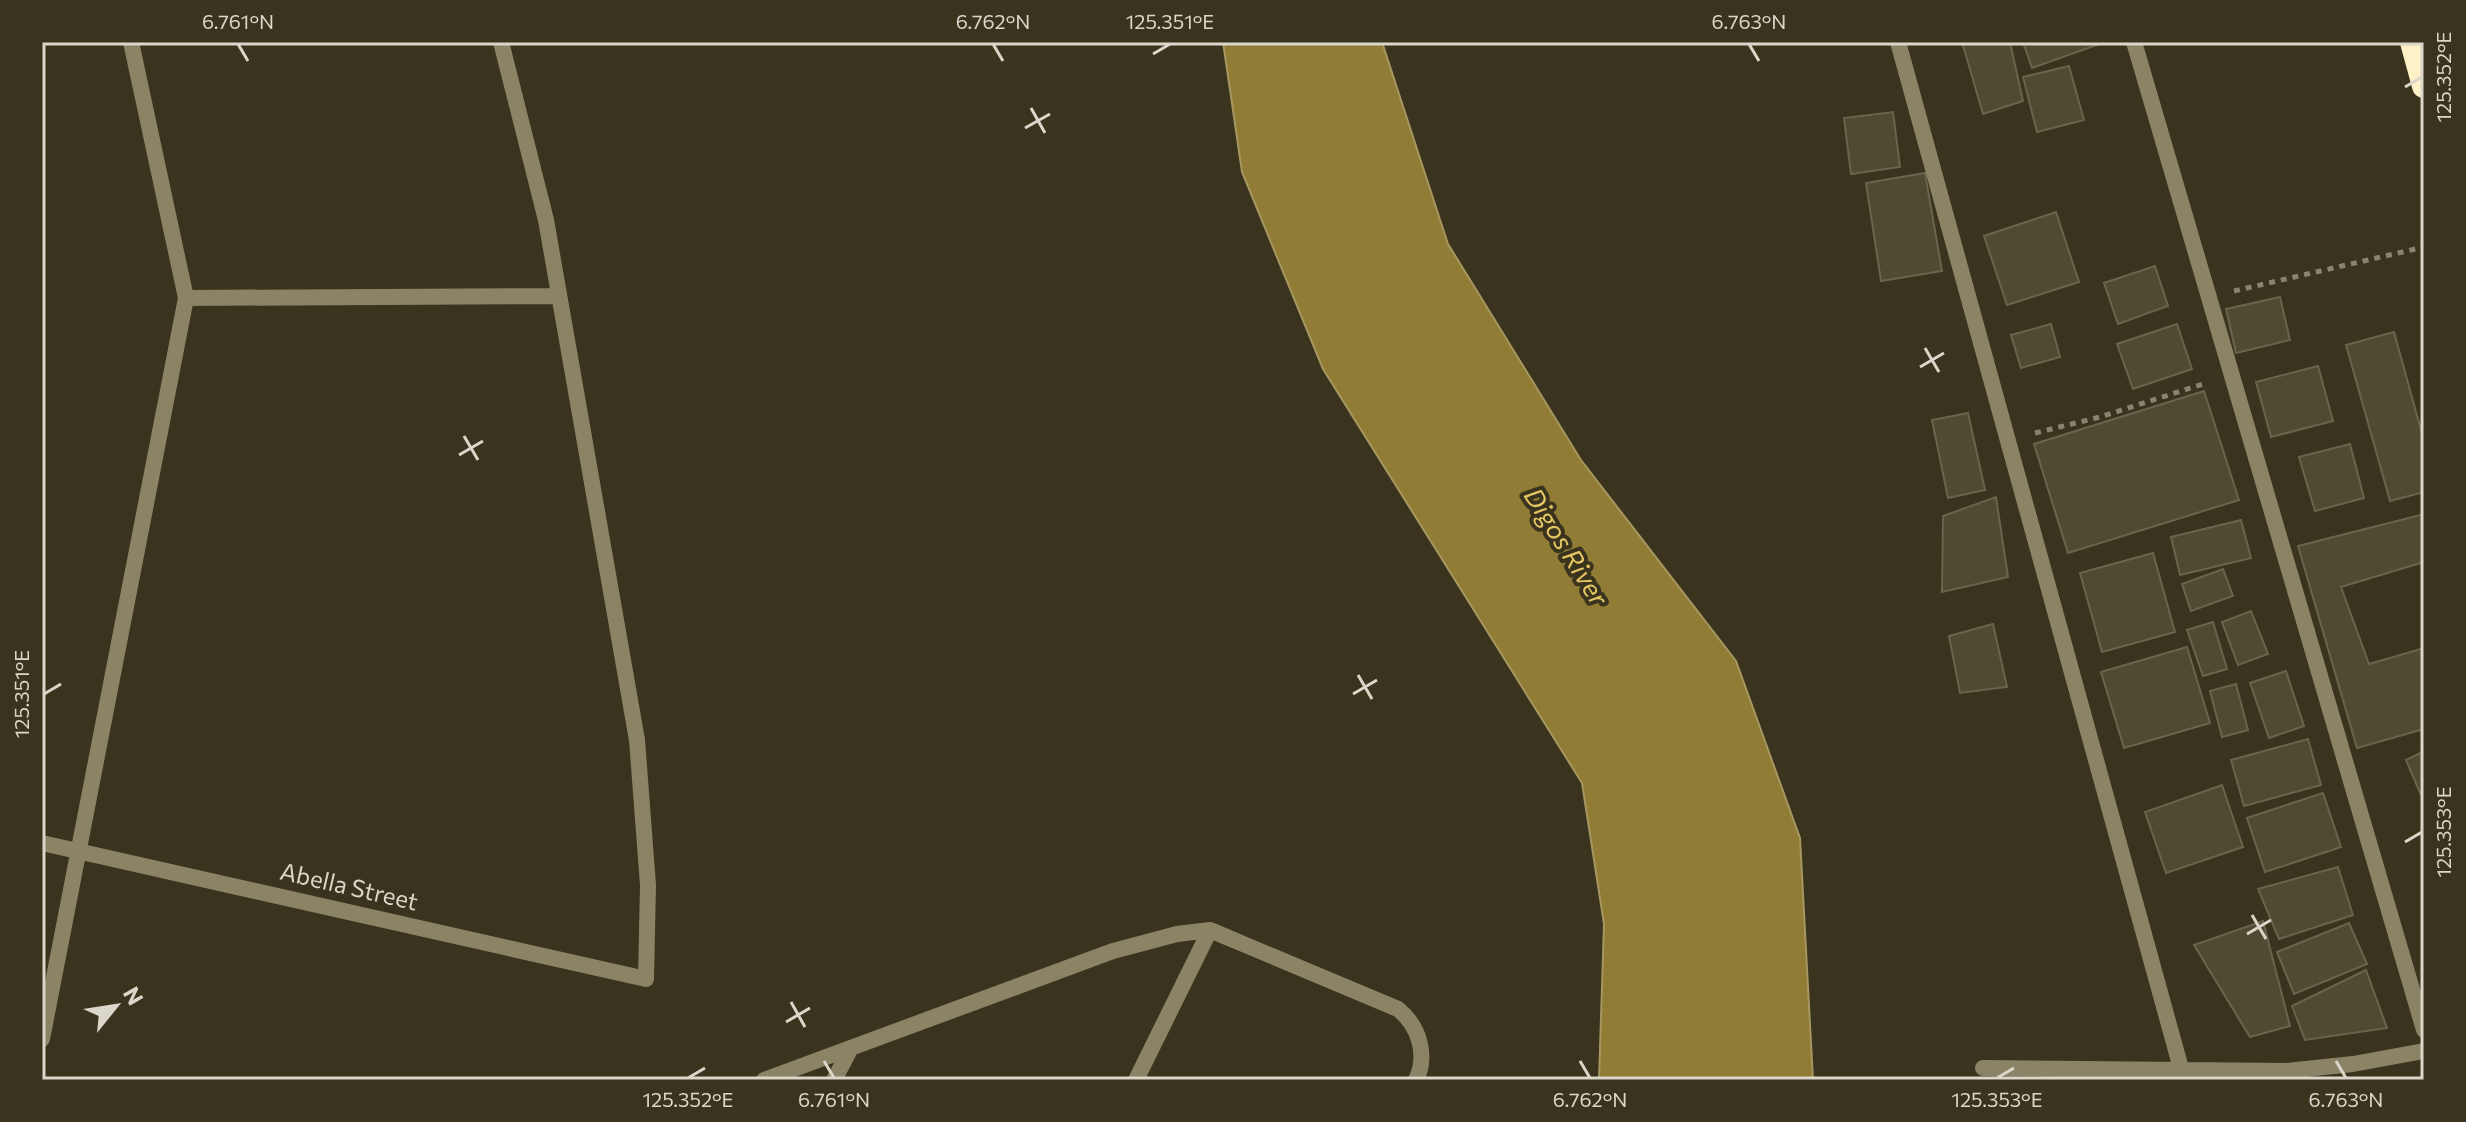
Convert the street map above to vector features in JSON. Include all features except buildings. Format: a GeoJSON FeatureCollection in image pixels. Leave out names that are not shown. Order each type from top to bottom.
{"type":"FeatureCollection","features":[{"type":"Feature","properties":{"kind":"highway"},"geometry":{"type":"LineString","coordinates":[[2412,42],[2424,86]]}},
{"type":"Feature","properties":{"kind":"street"},"geometry":{"type":"LineString","coordinates":[[42,1039],[186,298],[131,42]]}},
{"type":"Feature","properties":{"kind":"street"},"geometry":{"type":"LineString","coordinates":[[186,298],[558,296],[546,220],[501,42]]}},
{"type":"Feature","properties":{"kind":"street"},"geometry":{"type":"LineString","coordinates":[[1898,42],[2182,1072]]}},
{"type":"Feature","properties":{"kind":"street"},"geometry":{"type":"LineString","coordinates":[[2134,42],[2234,373],[2424,1030]]}},
{"type":"Feature","properties":{"kind":"street","name":"Abella Street"},"geometry":{"type":"LineString","coordinates":[[42,843],[646,979],[648,885],[637,740],[558,296]]}},
{"type":"Feature","properties":{"kind":"street"},"geometry":{"type":"LineString","coordinates":[[1136,1080],[1210,930]]}},
{"type":"Feature","properties":{"kind":"street"},"geometry":{"type":"LineString","coordinates":[[764,1080],[1113,951],[1177,934],[1210,930],[1398,1009],[1413,1025],[1418,1072]]}},
{"type":"Feature","properties":{"kind":"street"},"geometry":{"type":"LineString","coordinates":[[834,1080],[851,1048]]}},
{"type":"Feature","properties":{"kind":"street"},"geometry":{"type":"LineString","coordinates":[[1983,1068],[2286,1071],[2353,1064],[2424,1051]]}},
{"type":"Feature","properties":{"kind":"path"},"geometry":{"type":"LineString","coordinates":[[2211,297],[2424,247]]}},
{"type":"Feature","properties":{"kind":"path"},"geometry":{"type":"LineString","coordinates":[[2007,440],[2100,417],[2234,373]]}},
{"type":"Feature","properties":{"kind":"water","name":"Digos River"},"geometry":{"type":"Polygon","coordinates":[[[1223,42],[1382,42],[1448,244],[1581,460],[1736,661],[1800,838],[1813,1080],[1599,1080],[1604,924],[1582,783],[1323,369],[1242,172],[1223,42]]]}}]}
